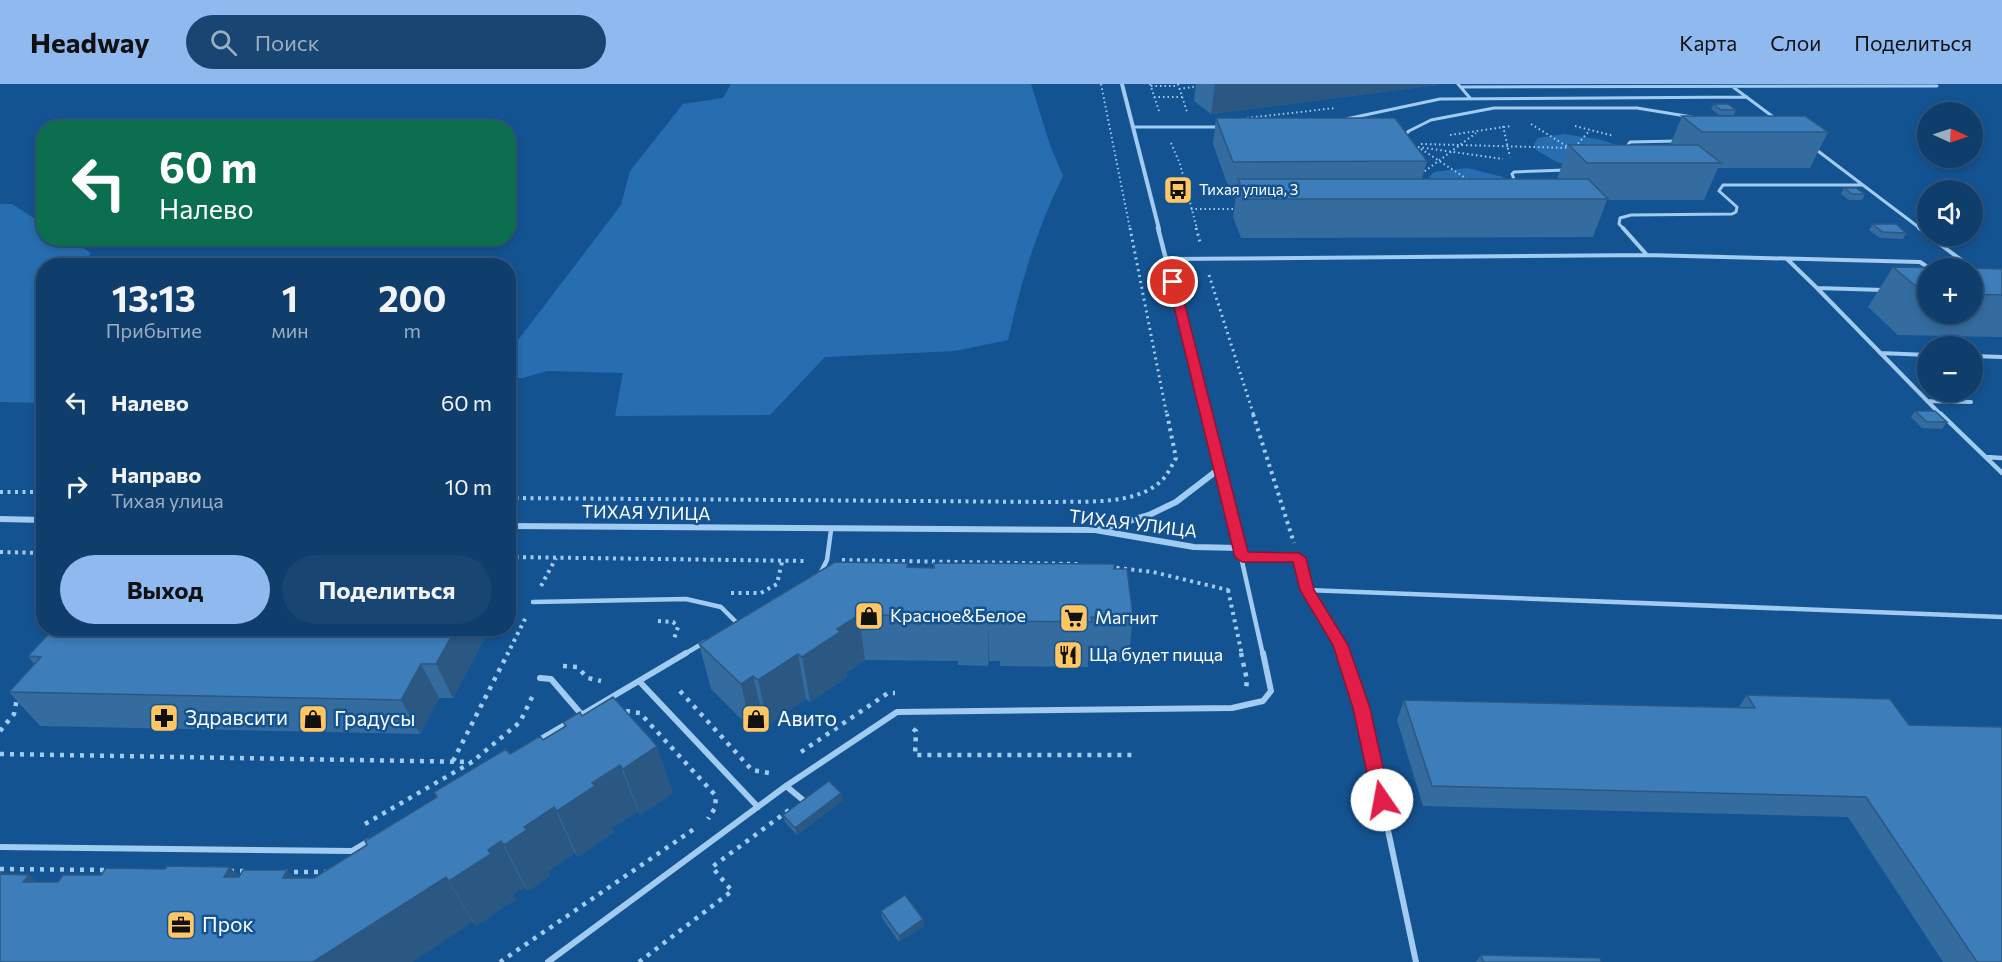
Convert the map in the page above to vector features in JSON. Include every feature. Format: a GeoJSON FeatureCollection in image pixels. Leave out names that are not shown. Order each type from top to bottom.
{"type":"FeatureCollection","features":[{"type":"Feature","properties":{"kind":"street"},"geometry":{"type":"LineString","coordinates":[[1122,84],[1168,259],[1239,548]]}},
{"type":"Feature","properties":{"kind":"street"},"geometry":{"type":"LineString","coordinates":[[1095,530],[1158,511],[1176,502],[1219,469]]}},
{"type":"Feature","properties":{"kind":"street"},"geometry":{"type":"LineString","coordinates":[[0,519],[36,520]]}},
{"type":"Feature","properties":{"kind":"street","name":"ТИХАЯ УЛИЦА"},"geometry":{"type":"LineString","coordinates":[[516,526],[1095,530],[1194,547],[1239,548]]}},
{"type":"Feature","properties":{"kind":"lane"},"geometry":{"type":"LineString","coordinates":[[1459,86],[1937,87],[1933,84]]}},
{"type":"Feature","properties":{"kind":"lane"},"geometry":{"type":"LineString","coordinates":[[1459,86],[1470,98]]}},
{"type":"Feature","properties":{"kind":"lane"},"geometry":{"type":"LineString","coordinates":[[1733,87],[1781,123]]}},
{"type":"Feature","properties":{"kind":"lane"},"geometry":{"type":"LineString","coordinates":[[1339,120],[1440,99],[1747,97]]}},
{"type":"Feature","properties":{"kind":"lane"},"geometry":{"type":"LineString","coordinates":[[1402,142],[1400,140],[1406,131],[1418,124],[1479,109],[1650,109],[1697,118]]}},
{"type":"Feature","properties":{"kind":"lane"},"geometry":{"type":"LineString","coordinates":[[1132,127],[1227,127]]}},
{"type":"Feature","properties":{"kind":"lane"},"geometry":{"type":"LineString","coordinates":[[1629,152],[1625,148],[1630,142],[1678,141]]}},
{"type":"Feature","properties":{"kind":"lane"},"geometry":{"type":"LineString","coordinates":[[1807,142],[1917,227]]}},
{"type":"Feature","properties":{"kind":"lane"},"geometry":{"type":"LineString","coordinates":[[1516,184],[1513,180],[1514,172],[1568,170]]}},
{"type":"Feature","properties":{"kind":"lane"},"geometry":{"type":"LineString","coordinates":[[1647,255],[1619,224],[1620,218],[1631,215],[1732,214],[1736,212],[1737,207],[1719,191],[1723,185],[1729,184],[1862,185]]}},
{"type":"Feature","properties":{"kind":"lane"},"geometry":{"type":"LineString","coordinates":[[1942,246],[1958,258]]}},
{"type":"Feature","properties":{"kind":"lane"},"geometry":{"type":"LineString","coordinates":[[1168,259],[1647,255],[1917,262]]}},
{"type":"Feature","properties":{"kind":"lane"},"geometry":{"type":"LineString","coordinates":[[1786,259],[1917,391]]}},
{"type":"Feature","properties":{"kind":"lane"},"geometry":{"type":"LineString","coordinates":[[1817,288],[1894,290]]}},
{"type":"Feature","properties":{"kind":"lane"},"geometry":{"type":"LineString","coordinates":[[1880,353],[1917,355]]}},
{"type":"Feature","properties":{"kind":"lane"},"geometry":{"type":"LineString","coordinates":[[1983,356],[2002,357]]}},
{"type":"Feature","properties":{"kind":"lane"},"geometry":{"type":"LineString","coordinates":[[1928,402],[2002,473]]}},
{"type":"Feature","properties":{"kind":"lane"},"geometry":{"type":"LineString","coordinates":[[1986,457],[2002,458]]}},
{"type":"Feature","properties":{"kind":"lane"},"geometry":{"type":"LineString","coordinates":[[810,581],[819,576],[826,560],[831,530]]}},
{"type":"Feature","properties":{"kind":"lane"},"geometry":{"type":"LineString","coordinates":[[548,962],[786,786],[897,712],[1232,708],[1263,701],[1271,691],[1239,548]]}},
{"type":"Feature","properties":{"kind":"lane"},"geometry":{"type":"LineString","coordinates":[[1242,557],[1299,558],[1307,590],[1341,645],[1362,708],[1416,962]]}},
{"type":"Feature","properties":{"kind":"lane"},"geometry":{"type":"LineString","coordinates":[[1307,590],[2002,617]]}},
{"type":"Feature","properties":{"kind":"lane"},"geometry":{"type":"LineString","coordinates":[[533,602],[686,599],[721,607],[737,622]]}},
{"type":"Feature","properties":{"kind":"lane"},"geometry":{"type":"LineString","coordinates":[[727,628],[746,617]]}},
{"type":"Feature","properties":{"kind":"lane"},"geometry":{"type":"LineString","coordinates":[[532,744],[708,640]]}},
{"type":"Feature","properties":{"kind":"lane"},"geometry":{"type":"LineString","coordinates":[[540,678],[551,679],[582,715]]}},
{"type":"Feature","properties":{"kind":"lane"},"geometry":{"type":"LineString","coordinates":[[639,681],[758,807]]}},
{"type":"Feature","properties":{"kind":"lane"},"geometry":{"type":"LineString","coordinates":[[786,786],[803,800]]}},
{"type":"Feature","properties":{"kind":"lane"},"geometry":{"type":"LineString","coordinates":[[0,847],[352,851],[372,840]]}},
{"type":"Feature","properties":{"kind":"path"},"geometry":{"type":"LineString","coordinates":[[516,498],[1053,502],[1132,497],[1162,480],[1176,458],[1101,84]]}},
{"type":"Feature","properties":{"kind":"path"},"geometry":{"type":"LineString","coordinates":[[1200,86],[1150,85],[1164,127],[1180,164],[1204,259],[1299,558]]}},
{"type":"Feature","properties":{"kind":"path"},"geometry":{"type":"LineString","coordinates":[[1178,86],[1185,106]]}},
{"type":"Feature","properties":{"kind":"path"},"geometry":{"type":"LineString","coordinates":[[1154,97],[1182,97]]}},
{"type":"Feature","properties":{"kind":"path"},"geometry":{"type":"LineString","coordinates":[[1246,119],[1341,107]]}},
{"type":"Feature","properties":{"kind":"path"},"geometry":{"type":"LineString","coordinates":[[1418,147],[1511,161],[1499,108]]}},
{"type":"Feature","properties":{"kind":"path"},"geometry":{"type":"LineString","coordinates":[[1574,148],[1607,108]]}},
{"type":"Feature","properties":{"kind":"path"},"geometry":{"type":"LineString","coordinates":[[1421,174],[1500,114]]}},
{"type":"Feature","properties":{"kind":"path"},"geometry":{"type":"LineString","coordinates":[[1538,122],[1529,124],[1569,148],[1576,156]]}},
{"type":"Feature","properties":{"kind":"path"},"geometry":{"type":"LineString","coordinates":[[1445,136],[1512,126]]}},
{"type":"Feature","properties":{"kind":"path"},"geometry":{"type":"LineString","coordinates":[[1402,142],[1424,139]]}},
{"type":"Feature","properties":{"kind":"path"},"geometry":{"type":"LineString","coordinates":[[1473,183],[1413,144],[1584,148]]}},
{"type":"Feature","properties":{"kind":"path"},"geometry":{"type":"LineString","coordinates":[[1191,210],[1241,209]]}},
{"type":"Feature","properties":{"kind":"path"},"geometry":{"type":"LineString","coordinates":[[0,492],[36,492]]}},
{"type":"Feature","properties":{"kind":"path"},"geometry":{"type":"LineString","coordinates":[[0,552],[36,552]]}},
{"type":"Feature","properties":{"kind":"path"},"geometry":{"type":"LineString","coordinates":[[516,557],[782,562],[826,560],[1052,562],[1086,565]]}},
{"type":"Feature","properties":{"kind":"path"},"geometry":{"type":"LineString","coordinates":[[1097,566],[1153,572],[1228,590],[1242,557]]}},
{"type":"Feature","properties":{"kind":"path"},"geometry":{"type":"LineString","coordinates":[[516,636],[556,558]]}},
{"type":"Feature","properties":{"kind":"path"},"geometry":{"type":"LineString","coordinates":[[726,593],[761,593],[777,584],[782,562]]}},
{"type":"Feature","properties":{"kind":"path"},"geometry":{"type":"LineString","coordinates":[[658,621],[673,622],[678,627],[671,644]]}},
{"type":"Feature","properties":{"kind":"path"},"geometry":{"type":"LineString","coordinates":[[453,761],[516,636]]}},
{"type":"Feature","properties":{"kind":"path"},"geometry":{"type":"LineString","coordinates":[[540,678],[547,666],[567,666],[577,667],[588,678],[606,680]]}},
{"type":"Feature","properties":{"kind":"path"},"geometry":{"type":"LineString","coordinates":[[1,729],[14,714],[18,696]]}},
{"type":"Feature","properties":{"kind":"path"},"geometry":{"type":"LineString","coordinates":[[359,827],[472,762],[520,722],[530,702]]}},
{"type":"Feature","properties":{"kind":"path"},"geometry":{"type":"LineString","coordinates":[[500,962],[709,819],[715,808],[716,796],[640,713],[630,710],[615,713]]}},
{"type":"Feature","properties":{"kind":"path"},"geometry":{"type":"LineString","coordinates":[[910,727],[916,731],[915,755],[1134,755]]}},
{"type":"Feature","properties":{"kind":"path"},"geometry":{"type":"LineString","coordinates":[[0,754],[472,762]]}},
{"type":"Feature","properties":{"kind":"path"},"geometry":{"type":"LineString","coordinates":[[639,962],[732,891],[712,867],[803,800]]}},
{"type":"Feature","properties":{"kind":"path"},"geometry":{"type":"LineString","coordinates":[[313,872],[323,851]]}},
{"type":"Feature","properties":{"kind":"path"},"geometry":{"type":"LineString","coordinates":[[0,869],[116,870]]}},
{"type":"Feature","properties":{"kind":"path"},"geometry":{"type":"LineString","coordinates":[[220,871],[255,872]]}},
{"type":"Feature","properties":{"kind":"path"},"geometry":{"type":"LineString","coordinates":[[278,872],[332,872]]}},
{"type":"Feature","properties":{"kind":"shaded area"},"geometry":{"type":"Polygon","coordinates":[[[731,84],[1031,84],[1050,145],[1063,176],[1045,215],[1031,256],[1008,340],[955,351],[825,357],[770,415],[615,416],[623,373],[547,371],[516,378],[516,343],[621,205],[630,171],[683,104],[723,98],[731,84]]]}},
{"type":"Feature","properties":{"kind":"shaded area"},"geometry":{"type":"Polygon","coordinates":[[[1564,134],[1602,140],[1619,146],[1576,167],[1557,162],[1536,150],[1534,144],[1538,138],[1564,134]]]}},
{"type":"Feature","properties":{"kind":"shaded area"},"geometry":{"type":"Polygon","coordinates":[[[1467,168],[1503,177],[1513,190],[1437,188],[1429,177],[1434,172],[1467,168]]]}},
{"type":"Feature","properties":{"kind":"shaded area"},"geometry":{"type":"Polygon","coordinates":[[[0,204],[12,204],[36,219],[36,246],[80,246],[91,253],[87,258],[36,258],[36,403],[0,402],[0,204]]]}},
{"type":"Feature","properties":{"kind":"building"},"geometry":{"type":"Polygon","coordinates":[[[1714,104],[1728,104],[1736,110],[1721,110],[1714,104]]]}},
{"type":"Feature","properties":{"kind":"building"},"geometry":{"type":"Polygon","coordinates":[[[1682,116],[1805,116],[1828,132],[1702,132],[1682,116]]]}},
{"type":"Feature","properties":{"kind":"building"},"geometry":{"type":"Polygon","coordinates":[[[1216,118],[1395,118],[1427,161],[1233,162],[1216,118]]]}},
{"type":"Feature","properties":{"kind":"building"},"geometry":{"type":"Polygon","coordinates":[[[1569,145],[1698,145],[1721,163],[1587,163],[1569,145]]]}},
{"type":"Feature","properties":{"kind":"building"},"geometry":{"type":"Polygon","coordinates":[[[1238,179],[1588,179],[1608,199],[1247,199],[1238,179]]]}},
{"type":"Feature","properties":{"kind":"building"},"geometry":{"type":"Polygon","coordinates":[[[1844,188],[1856,188],[1865,194],[1852,194],[1844,188]]]}},
{"type":"Feature","properties":{"kind":"building"},"geometry":{"type":"Polygon","coordinates":[[[1872,224],[1896,224],[1906,233],[1883,232],[1872,224]]]}},
{"type":"Feature","properties":{"kind":"building"},"geometry":{"type":"Polygon","coordinates":[[[1893,267],[1917,267],[1917,287],[1893,267]]]}},
{"type":"Feature","properties":{"kind":"building"},"geometry":{"type":"Polygon","coordinates":[[[1983,268],[2002,269],[2002,295],[1983,294],[1983,268]]]}},
{"type":"Feature","properties":{"kind":"building"},"geometry":{"type":"Polygon","coordinates":[[[1915,411],[1935,411],[1947,422],[1927,422],[1915,411]]]}},
{"type":"Feature","properties":{"kind":"building"},"geometry":{"type":"Polygon","coordinates":[[[835,562],[908,563],[907,567],[934,568],[934,563],[1114,564],[1114,569],[1127,569],[1133,617],[1091,617],[1092,622],[1000,621],[1000,616],[988,616],[988,621],[956,620],[956,616],[859,615],[837,629],[840,632],[802,657],[798,654],[758,680],[753,676],[741,684],[699,644],[835,562]]]}},
{"type":"Feature","properties":{"kind":"building"},"geometry":{"type":"Polygon","coordinates":[[[47,636],[452,636],[436,664],[421,664],[401,700],[9,692],[41,657],[28,656],[47,636]]]}},
{"type":"Feature","properties":{"kind":"building"},"geometry":{"type":"Polygon","coordinates":[[[1747,695],[1890,699],[1909,725],[2002,727],[2002,962],[1977,962],[1866,797],[1432,786],[1404,700],[1755,708],[1747,695]]]}},
{"type":"Feature","properties":{"kind":"building"},"geometry":{"type":"Polygon","coordinates":[[[613,697],[657,746],[623,769],[620,765],[592,783],[595,786],[557,811],[554,807],[524,827],[527,830],[504,845],[501,841],[488,850],[491,854],[449,881],[446,877],[313,962],[0,962],[0,874],[29,875],[23,882],[58,882],[63,875],[101,875],[106,868],[165,869],[167,866],[230,867],[224,877],[239,877],[243,870],[287,870],[283,878],[314,878],[367,845],[365,841],[437,797],[434,792],[506,749],[510,754],[540,736],[543,740],[566,726],[563,722],[580,712],[582,716],[613,697]]]}},
{"type":"Feature","properties":{"kind":"building"},"geometry":{"type":"Polygon","coordinates":[[[829,781],[841,793],[795,828],[783,815],[829,781]]]}},
{"type":"Feature","properties":{"kind":"building"},"geometry":{"type":"Polygon","coordinates":[[[905,895],[923,919],[899,936],[881,911],[905,895]]]}},
{"type":"Feature","properties":{"kind":"building"},"geometry":{"type":"Polygon","coordinates":[[[1481,955],[1600,958],[1601,962],[1483,962],[1481,955]]]}},
{"type":"Feature","properties":{"kind":"place","name":"Тихая улица, 3"},"geometry":{"type":"Point","coordinates":[1178,190]}},
{"type":"Feature","properties":{"kind":"place","name":"Красное&Белое"},"geometry":{"type":"Point","coordinates":[869,616]}},
{"type":"Feature","properties":{"kind":"place","name":"Магнит"},"geometry":{"type":"Point","coordinates":[1074,618]}},
{"type":"Feature","properties":{"kind":"place","name":"Ща будет пицца"},"geometry":{"type":"Point","coordinates":[1068,655]}},
{"type":"Feature","properties":{"kind":"place","name":"Здравсити"},"geometry":{"type":"Point","coordinates":[164,718]}},
{"type":"Feature","properties":{"kind":"place","name":"Градусы"},"geometry":{"type":"Point","coordinates":[313,719]}},
{"type":"Feature","properties":{"kind":"place","name":"Авито"},"geometry":{"type":"Point","coordinates":[756,719]}},
{"type":"Feature","properties":{"kind":"place","name":"Прок"},"geometry":{"type":"Point","coordinates":[181,925]}},
{"type":"Feature","properties":{"kind":"route"},"geometry":{"type":"LineString","coordinates":[[1173,282],[1242,557],[1299,558],[1307,590],[1341,645],[1362,708],[1382,800]]}}]}
